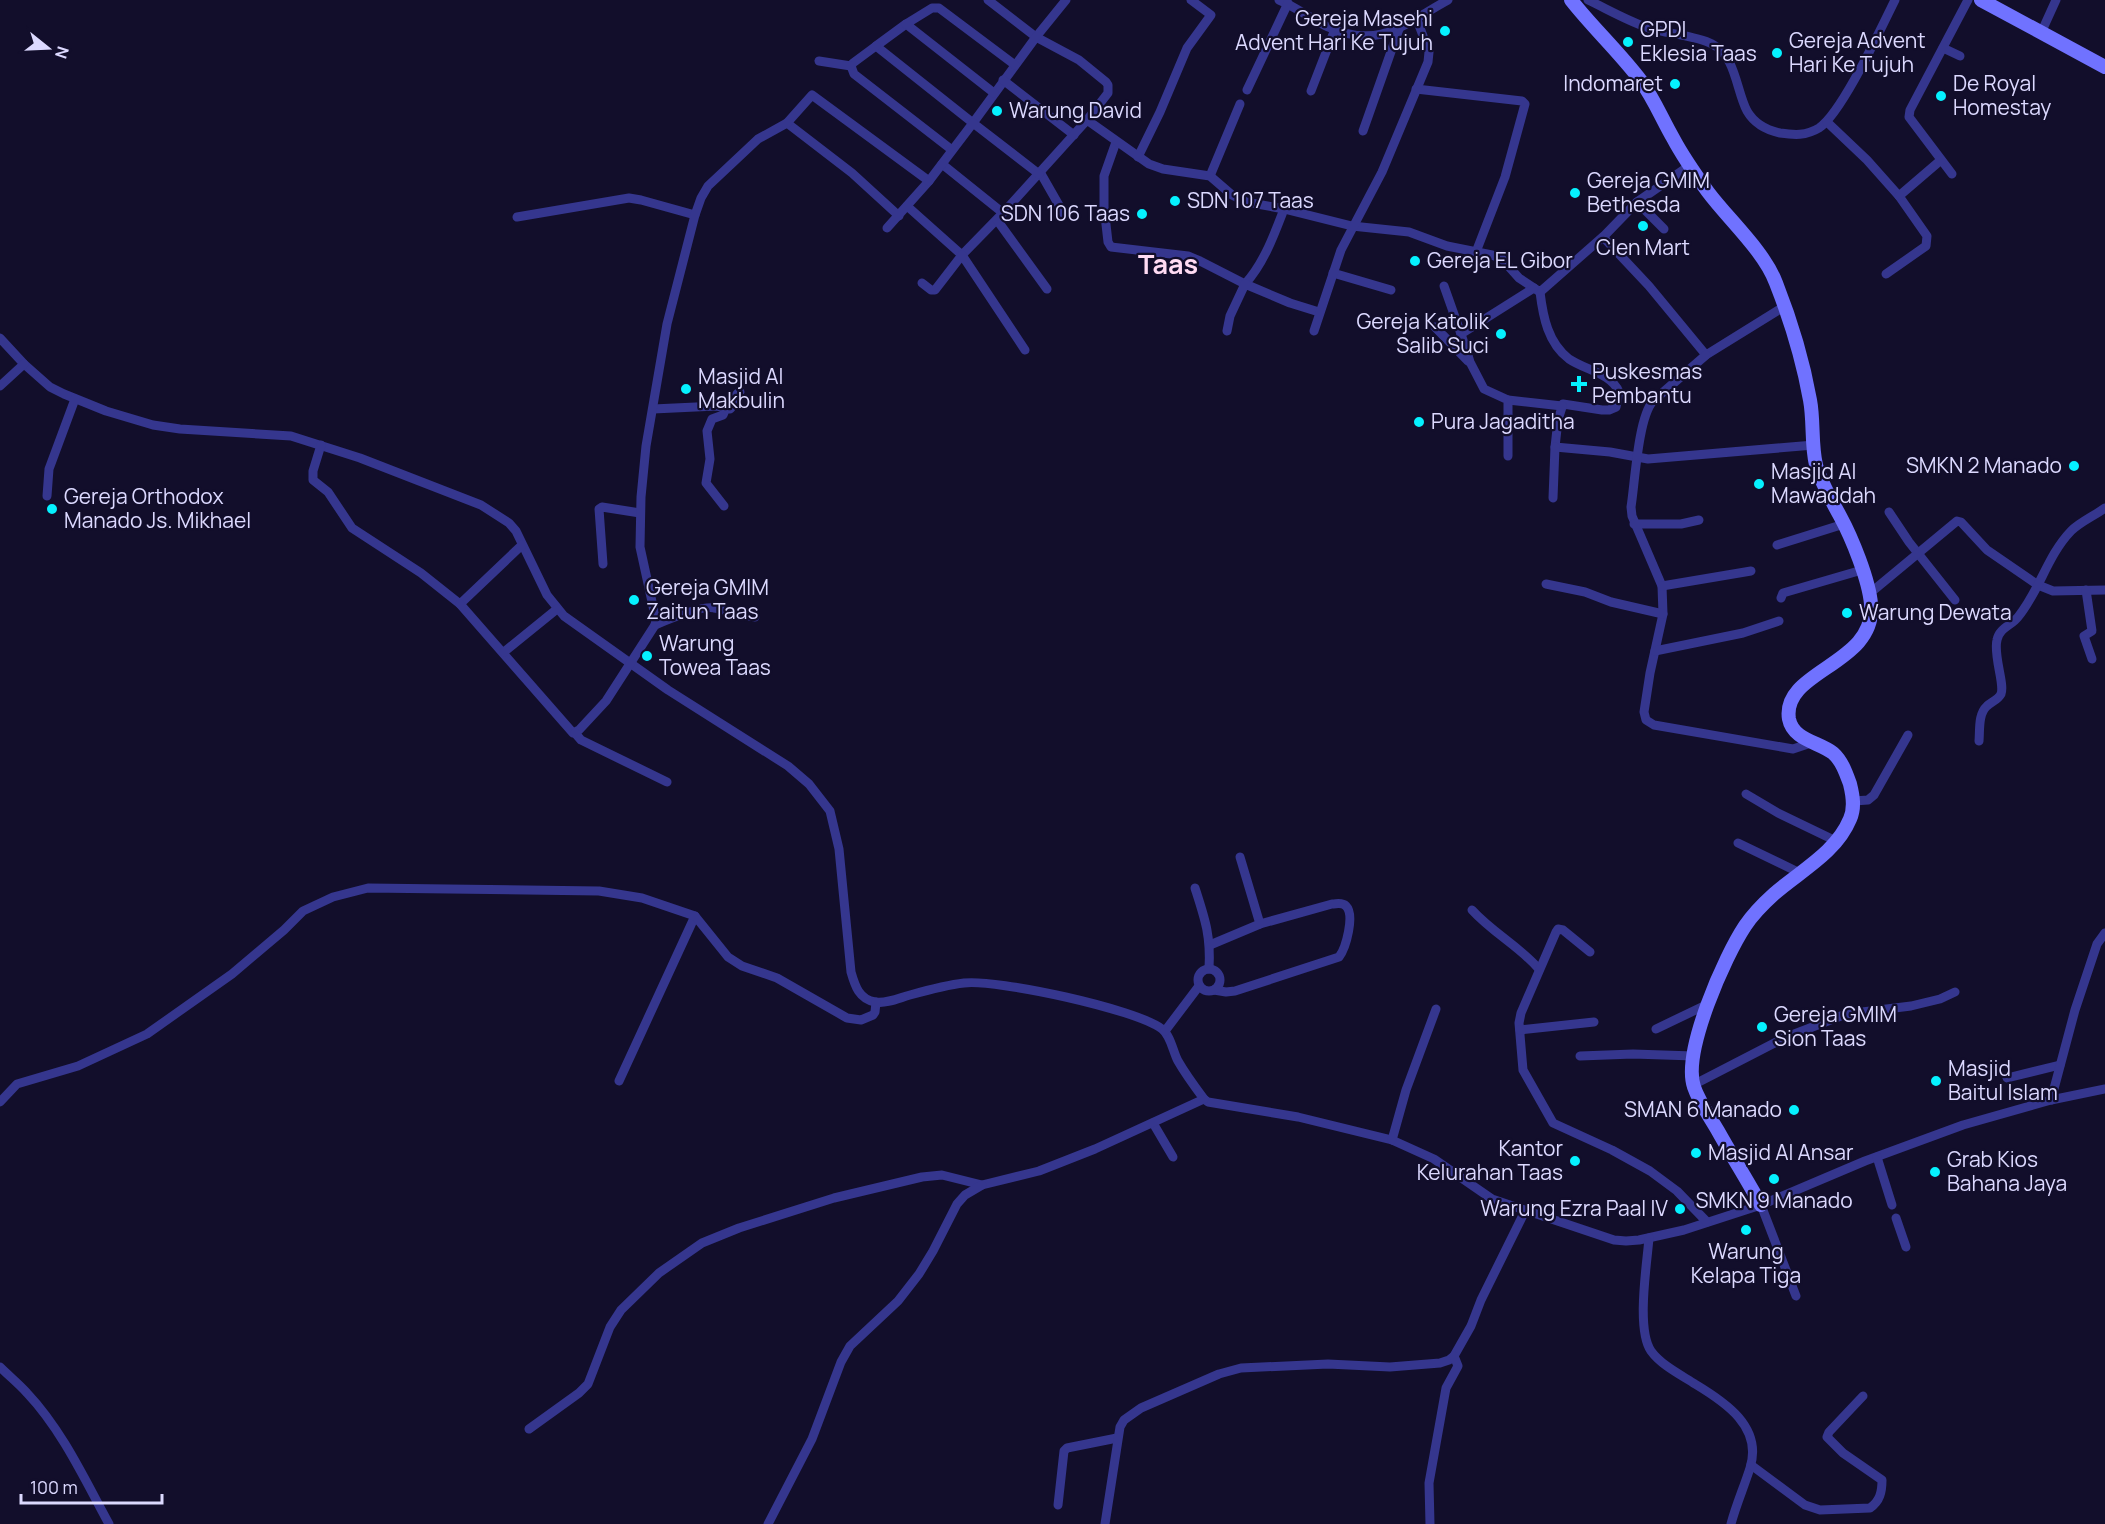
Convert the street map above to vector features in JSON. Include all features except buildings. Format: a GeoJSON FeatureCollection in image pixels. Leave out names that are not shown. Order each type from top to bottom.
{"type":"FeatureCollection","features":[{"type":"Feature","properties":{"kind":"street"},"geometry":{"type":"LineString","coordinates":[[922,283],[931,290],[935,290],[962,255],[1040,173],[1108,93],[1108,85],[1079,60],[1036,37],[988,0]]}},
{"type":"Feature","properties":{"kind":"street"},"geometry":{"type":"LineString","coordinates":[[887,228],[929,182],[1066,0]]}},
{"type":"Feature","properties":{"kind":"street"},"geometry":{"type":"LineString","coordinates":[[1138,157],[1183,57],[1193,38],[1211,15],[1191,0]]}},
{"type":"Feature","properties":{"kind":"street"},"geometry":{"type":"LineString","coordinates":[[1247,90],[1283,2],[1347,34],[1375,36],[1399,28],[1448,0]]}},
{"type":"Feature","properties":{"kind":"street"},"geometry":{"type":"LineString","coordinates":[[1571,0],[1642,83],[1689,166],[1764,261],[1774,278],[1785,306],[1811,402],[1815,461],[1821,479],[1844,524],[1869,590],[1872,606],[1866,636],[1857,646],[1821,671],[1791,699],[1789,719],[1792,726],[1811,743],[1836,755],[1849,782],[1854,801],[1851,818],[1829,849],[1774,894],[1748,922],[1724,965],[1708,1004],[1691,1067],[1693,1085],[1761,1205],[1797,1296]]}},
{"type":"Feature","properties":{"kind":"street"},"geometry":{"type":"LineString","coordinates":[[1588,0],[1644,27],[1712,44],[1722,51],[1729,61],[1747,110],[1757,124],[1774,132],[1804,135],[1827,122],[1856,75],[1895,0]]}},
{"type":"Feature","properties":{"kind":"street"},"geometry":{"type":"LineString","coordinates":[[1952,174],[1909,117],[1968,0]]}},
{"type":"Feature","properties":{"kind":"street"},"geometry":{"type":"LineString","coordinates":[[1981,0],[2105,67]]}},
{"type":"Feature","properties":{"kind":"street"},"geometry":{"type":"LineString","coordinates":[[2041,33],[2056,0]]}},
{"type":"Feature","properties":{"kind":"street"},"geometry":{"type":"LineString","coordinates":[[851,66],[906,24],[932,9],[939,8],[1015,65]]}},
{"type":"Feature","properties":{"kind":"street"},"geometry":{"type":"LineString","coordinates":[[1314,331],[1333,273],[1352,226],[1382,172],[1428,62],[1429,52],[1416,17]]}},
{"type":"Feature","properties":{"kind":"street"},"geometry":{"type":"LineString","coordinates":[[906,24],[994,93]]}},
{"type":"Feature","properties":{"kind":"street"},"geometry":{"type":"LineString","coordinates":[[1363,131],[1399,28]]}},
{"type":"Feature","properties":{"kind":"street"},"geometry":{"type":"LineString","coordinates":[[1311,91],[1335,29]]}},
{"type":"Feature","properties":{"kind":"street"},"geometry":{"type":"LineString","coordinates":[[876,46],[1040,173],[1064,214]]}},
{"type":"Feature","properties":{"kind":"street"},"geometry":{"type":"LineString","coordinates":[[1943,48],[1960,56]]}},
{"type":"Feature","properties":{"kind":"street"},"geometry":{"type":"LineString","coordinates":[[819,61],[851,66]]}},
{"type":"Feature","properties":{"kind":"street"},"geometry":{"type":"LineString","coordinates":[[851,66],[854,74],[952,150]]}},
{"type":"Feature","properties":{"kind":"street"},"geometry":{"type":"LineString","coordinates":[[1004,80],[1074,135]]}},
{"type":"Feature","properties":{"kind":"street"},"geometry":{"type":"LineString","coordinates":[[1416,89],[1524,102],[1525,107],[1505,177],[1476,252]]}},
{"type":"Feature","properties":{"kind":"street"},"geometry":{"type":"LineString","coordinates":[[575,733],[606,700],[655,625],[656,620],[640,547],[640,513],[646,446],[667,324],[695,215],[704,192],[758,139],[787,123],[812,96],[929,182]]}},
{"type":"Feature","properties":{"kind":"street"},"geometry":{"type":"LineString","coordinates":[[1210,176],[1240,104]]}},
{"type":"Feature","properties":{"kind":"street"},"geometry":{"type":"LineString","coordinates":[[1087,120],[1149,164],[1163,169],[1210,176],[1239,200],[1284,208],[1352,226],[1409,232],[1447,246],[1503,259],[1519,278],[1537,290],[1548,331],[1558,348],[1571,360],[1613,383],[1619,392],[1619,402],[1613,409],[1596,410],[1566,403],[1562,406],[1508,400],[1484,389],[1470,362],[1444,286]]}},
{"type":"Feature","properties":{"kind":"street"},"geometry":{"type":"LineString","coordinates":[[1827,122],[1867,160],[1899,196],[1927,236],[1926,246],[1886,274]]}},
{"type":"Feature","properties":{"kind":"street"},"geometry":{"type":"LineString","coordinates":[[787,123],[852,173],[899,216]]}},
{"type":"Feature","properties":{"kind":"street"},"geometry":{"type":"LineString","coordinates":[[1116,142],[1104,176],[1104,207],[1108,242],[1111,247],[1188,256],[1245,284],[1290,303],[1319,312]]}},
{"type":"Feature","properties":{"kind":"street"},"geometry":{"type":"LineString","coordinates":[[1899,196],[1941,160]]}},
{"type":"Feature","properties":{"kind":"street"},"geometry":{"type":"LineString","coordinates":[[942,164],[1000,217],[1047,289]]}},
{"type":"Feature","properties":{"kind":"street"},"geometry":{"type":"LineString","coordinates":[[1461,334],[1537,290],[1605,235],[1637,202],[1689,166]]}},
{"type":"Feature","properties":{"kind":"street"},"geometry":{"type":"LineString","coordinates":[[517,217],[629,198],[695,215]]}},
{"type":"Feature","properties":{"kind":"street"},"geometry":{"type":"LineString","coordinates":[[1637,202],[1664,228]]}},
{"type":"Feature","properties":{"kind":"street"},"geometry":{"type":"LineString","coordinates":[[907,206],[962,255],[1025,350]]}},
{"type":"Feature","properties":{"kind":"street"},"geometry":{"type":"LineString","coordinates":[[1227,331],[1230,316],[1245,284],[1254,274],[1268,248],[1284,208]]}},
{"type":"Feature","properties":{"kind":"street"},"geometry":{"type":"LineString","coordinates":[[1605,235],[1709,353]]}},
{"type":"Feature","properties":{"kind":"street"},"geometry":{"type":"LineString","coordinates":[[1333,273],[1391,290]]}},
{"type":"Feature","properties":{"kind":"street"},"geometry":{"type":"LineString","coordinates":[[1785,306],[1709,353],[1650,404],[1642,431],[1631,507],[1634,524],[1662,586],[1663,614],[1644,712],[1646,720],[1654,725],[1793,749],[1811,743]]}},
{"type":"Feature","properties":{"kind":"street"},"geometry":{"type":"LineString","coordinates":[[1435,327],[1470,362]]}},
{"type":"Feature","properties":{"kind":"street"},"geometry":{"type":"LineString","coordinates":[[0,338],[50,387],[106,411],[153,425],[180,429],[283,435],[319,451],[474,501],[509,523],[519,536],[547,595],[564,616],[629,662],[788,766],[822,799],[830,811],[839,849],[847,940],[854,982],[864,999],[886,1002],[962,983],[977,982],[1056,996],[1124,1012],[1144,1019],[1165,1031],[1178,1060],[1208,1102],[1298,1117],[1392,1140],[1434,1159],[1492,1199],[1614,1240],[1626,1241],[1684,1230],[1761,1205],[1877,1157],[1963,1125],[2051,1100],[2105,1089]]}},
{"type":"Feature","properties":{"kind":"street"},"geometry":{"type":"LineString","coordinates":[[0,386],[24,364]]}},
{"type":"Feature","properties":{"kind":"street"},"geometry":{"type":"LineString","coordinates":[[653,409],[732,407],[735,396],[740,392]]}},
{"type":"Feature","properties":{"kind":"street"},"geometry":{"type":"LineString","coordinates":[[47,496],[49,470],[75,399]]}},
{"type":"Feature","properties":{"kind":"street"},"geometry":{"type":"LineString","coordinates":[[1508,400],[1508,456]]}},
{"type":"Feature","properties":{"kind":"street"},"geometry":{"type":"LineString","coordinates":[[1553,498],[1556,447],[1562,406]]}},
{"type":"Feature","properties":{"kind":"street"},"geometry":{"type":"LineString","coordinates":[[724,506],[705,480],[710,459],[708,428],[712,419],[723,415],[726,408]]}},
{"type":"Feature","properties":{"kind":"street"},"geometry":{"type":"LineString","coordinates":[[1556,447],[1648,459],[1814,445]]}},
{"type":"Feature","properties":{"kind":"street"},"geometry":{"type":"LineString","coordinates":[[319,451],[313,476],[314,482],[328,492],[352,528],[421,573],[460,604],[504,652],[555,714],[581,740],[667,782]]}},
{"type":"Feature","properties":{"kind":"street"},"geometry":{"type":"LineString","coordinates":[[603,564],[599,509],[602,507],[640,513]]}},
{"type":"Feature","properties":{"kind":"street"},"geometry":{"type":"LineString","coordinates":[[1979,741],[1982,712],[1987,705],[1999,697],[2001,691],[1996,658],[2000,632],[2018,618],[2038,585],[2050,558],[2070,532],[2105,508]]}},
{"type":"Feature","properties":{"kind":"street"},"geometry":{"type":"LineString","coordinates":[[1889,512],[1955,600]]}},
{"type":"Feature","properties":{"kind":"street"},"geometry":{"type":"LineString","coordinates":[[1634,524],[1681,524],[1699,520]]}},
{"type":"Feature","properties":{"kind":"street"},"geometry":{"type":"LineString","coordinates":[[1869,590],[1875,589],[1957,521],[1961,522],[1987,549],[2038,585],[2053,591],[2105,590]]}},
{"type":"Feature","properties":{"kind":"street"},"geometry":{"type":"LineString","coordinates":[[1777,544],[1844,524]]}},
{"type":"Feature","properties":{"kind":"street"},"geometry":{"type":"LineString","coordinates":[[460,604],[522,545]]}},
{"type":"Feature","properties":{"kind":"street"},"geometry":{"type":"LineString","coordinates":[[1781,598],[1783,593],[1862,570]]}},
{"type":"Feature","properties":{"kind":"street"},"geometry":{"type":"LineString","coordinates":[[1662,586],[1751,571]]}},
{"type":"Feature","properties":{"kind":"street"},"geometry":{"type":"LineString","coordinates":[[1546,584],[1585,592],[1611,602],[1663,614]]}},
{"type":"Feature","properties":{"kind":"street"},"geometry":{"type":"LineString","coordinates":[[2086,590],[2092,631],[2085,636],[2085,641],[2092,659]]}},
{"type":"Feature","properties":{"kind":"street"},"geometry":{"type":"LineString","coordinates":[[655,625],[710,607],[755,617]]}},
{"type":"Feature","properties":{"kind":"street"},"geometry":{"type":"LineString","coordinates":[[504,652],[557,609]]}},
{"type":"Feature","properties":{"kind":"street"},"geometry":{"type":"LineString","coordinates":[[1655,651],[1743,633],[1779,621]]}},
{"type":"Feature","properties":{"kind":"street"},"geometry":{"type":"LineString","coordinates":[[1854,801],[1868,800],[1875,795],[1908,735]]}},
{"type":"Feature","properties":{"kind":"street"},"geometry":{"type":"LineString","coordinates":[[1746,794],[1778,813],[1836,841]]}},
{"type":"Feature","properties":{"kind":"street"},"geometry":{"type":"LineString","coordinates":[[1738,843],[1800,873]]}},
{"type":"Feature","properties":{"kind":"street"},"geometry":{"type":"LineString","coordinates":[[1240,857],[1260,924]]}},
{"type":"Feature","properties":{"kind":"street"},"geometry":{"type":"LineString","coordinates":[[0,1102],[17,1084],[78,1066],[147,1034],[232,974],[303,911],[333,897],[368,888],[599,891],[642,898],[695,916],[728,957],[742,966],[777,978],[847,1018],[861,1020],[873,1015],[876,1002]]}},
{"type":"Feature","properties":{"kind":"street"},"geometry":{"type":"LineString","coordinates":[[1195,888],[1208,926],[1209,969]]}},
{"type":"Feature","properties":{"kind":"street"},"geometry":{"type":"LineString","coordinates":[[1199,986],[1208,991],[1235,991],[1339,957],[1345,949],[1350,913],[1342,904],[1332,904],[1260,924],[1210,945]]}},
{"type":"Feature","properties":{"kind":"street"},"geometry":{"type":"LineString","coordinates":[[1472,910],[1494,933],[1524,953],[1539,969]]}},
{"type":"Feature","properties":{"kind":"street"},"geometry":{"type":"LineString","coordinates":[[619,1081],[695,916]]}},
{"type":"Feature","properties":{"kind":"street"},"geometry":{"type":"LineString","coordinates":[[1590,952],[1563,930],[1558,929],[1539,969],[1520,1022],[1523,1070],[1553,1123],[1612,1150],[1650,1171],[1677,1191],[1707,1222]]}},
{"type":"Feature","properties":{"kind":"street"},"geometry":{"type":"LineString","coordinates":[[2051,1100],[2089,966],[2097,944],[2105,933]]}},
{"type":"Feature","properties":{"kind":"street"},"geometry":{"type":"LineString","coordinates":[[1165,1031],[1199,986],[1199,974],[1204,970],[1215,970],[1219,975],[1218,986],[1214,990]]}},
{"type":"Feature","properties":{"kind":"street"},"geometry":{"type":"LineString","coordinates":[[1693,1085],[1784,1038],[1846,1014],[1911,1006],[1940,999],[1955,992]]}},
{"type":"Feature","properties":{"kind":"street"},"geometry":{"type":"LineString","coordinates":[[1656,1029],[1708,1004]]}},
{"type":"Feature","properties":{"kind":"street"},"geometry":{"type":"LineString","coordinates":[[1392,1140],[1406,1090],[1436,1009]]}},
{"type":"Feature","properties":{"kind":"street"},"geometry":{"type":"LineString","coordinates":[[1520,1022],[1594,1022]]}},
{"type":"Feature","properties":{"kind":"street"},"geometry":{"type":"LineString","coordinates":[[1580,1056],[1633,1054],[1694,1056]]}},
{"type":"Feature","properties":{"kind":"street"},"geometry":{"type":"LineString","coordinates":[[2007,1078],[2060,1065]]}},
{"type":"Feature","properties":{"kind":"street"},"geometry":{"type":"LineString","coordinates":[[768,1524],[812,1439],[837,1373],[850,1346],[898,1301],[919,1274],[957,1204],[965,1195],[982,1185],[1039,1172],[1204,1099]]}},
{"type":"Feature","properties":{"kind":"street"},"geometry":{"type":"LineString","coordinates":[[1153,1123],[1173,1157]]}},
{"type":"Feature","properties":{"kind":"street"},"geometry":{"type":"LineString","coordinates":[[1877,1157],[1892,1205]]}},
{"type":"Feature","properties":{"kind":"street"},"geometry":{"type":"LineString","coordinates":[[529,1430],[588,1384],[610,1327],[621,1310],[659,1273],[702,1243],[739,1228],[834,1198],[922,1177],[942,1175],[982,1185]]}},
{"type":"Feature","properties":{"kind":"street"},"geometry":{"type":"LineString","coordinates":[[1105,1524],[1117,1438],[1120,1427],[1130,1414],[1220,1374],[1241,1368],[1328,1364],[1390,1367],[1440,1363],[1454,1356],[1525,1211]]}},
{"type":"Feature","properties":{"kind":"street"},"geometry":{"type":"LineString","coordinates":[[1896,1218],[1906,1247]]}},
{"type":"Feature","properties":{"kind":"street"},"geometry":{"type":"LineString","coordinates":[[1649,1238],[1643,1309],[1645,1335],[1650,1350],[1668,1365],[1714,1395],[1749,1429],[1752,1446],[1751,1465],[1731,1524]]}},
{"type":"Feature","properties":{"kind":"street"},"geometry":{"type":"LineString","coordinates":[[1430,1524],[1429,1483],[1446,1388],[1458,1366],[1454,1356]]}},
{"type":"Feature","properties":{"kind":"street"},"geometry":{"type":"LineString","coordinates":[[0,1367],[28,1394],[51,1424],[109,1524]]}},
{"type":"Feature","properties":{"kind":"street"},"geometry":{"type":"LineString","coordinates":[[1751,1465],[1805,1505],[1820,1510],[1870,1508],[1879,1499],[1882,1479],[1844,1453],[1827,1437],[1863,1396]]}},
{"type":"Feature","properties":{"kind":"street"},"geometry":{"type":"LineString","coordinates":[[1058,1505],[1064,1451],[1067,1448],[1117,1438]]}},
{"type":"Feature","properties":{"kind":"place","name":"Gereja Masehi Advent Hari Ke Tujuh"},"geometry":{"type":"Point","coordinates":[1445,31]}},
{"type":"Feature","properties":{"kind":"place","name":"GPDI Eklesia Taas"},"geometry":{"type":"Point","coordinates":[1628,42]}},
{"type":"Feature","properties":{"kind":"place","name":"Gereja Advent Hari Ke Tujuh"},"geometry":{"type":"Point","coordinates":[1777,53]}},
{"type":"Feature","properties":{"kind":"place","name":"Indomaret"},"geometry":{"type":"Point","coordinates":[1675,84]}},
{"type":"Feature","properties":{"kind":"place","name":"De Royal Homestay"},"geometry":{"type":"Point","coordinates":[1941,96]}},
{"type":"Feature","properties":{"kind":"place","name":"Warung David"},"geometry":{"type":"Point","coordinates":[997,111]}},
{"type":"Feature","properties":{"kind":"place","name":"Gereja GMIM Bethesda"},"geometry":{"type":"Point","coordinates":[1575,193]}},
{"type":"Feature","properties":{"kind":"place","name":"SDN 107 Taas"},"geometry":{"type":"Point","coordinates":[1175,201]}},
{"type":"Feature","properties":{"kind":"place","name":"SDN 106 Taas"},"geometry":{"type":"Point","coordinates":[1142,214]}},
{"type":"Feature","properties":{"kind":"place","name":"Clen Mart"},"geometry":{"type":"Point","coordinates":[1643,226]}},
{"type":"Feature","properties":{"kind":"place","name":"Gereja EL Gibor"},"geometry":{"type":"Point","coordinates":[1415,261]}},
{"type":"Feature","properties":{"kind":"place","name":"Gereja Katolik Salib Suci"},"geometry":{"type":"Point","coordinates":[1501,334]}},
{"type":"Feature","properties":{"kind":"place","name":"Puskesmas Pembantu"},"geometry":{"type":"Point","coordinates":[1579,384]}},
{"type":"Feature","properties":{"kind":"place","name":"Masjid Al Makbulin"},"geometry":{"type":"Point","coordinates":[686,389]}},
{"type":"Feature","properties":{"kind":"place","name":"Pura Jagaditha"},"geometry":{"type":"Point","coordinates":[1419,422]}},
{"type":"Feature","properties":{"kind":"place","name":"SMKN 2 Manado"},"geometry":{"type":"Point","coordinates":[2074,466]}},
{"type":"Feature","properties":{"kind":"place","name":"Masjid Al Mawaddah"},"geometry":{"type":"Point","coordinates":[1759,484]}},
{"type":"Feature","properties":{"kind":"place","name":"Gereja Orthodox Manado Js. Mikhael"},"geometry":{"type":"Point","coordinates":[52,509]}},
{"type":"Feature","properties":{"kind":"place","name":"Gereja GMIM Zaitun Taas"},"geometry":{"type":"Point","coordinates":[634,600]}},
{"type":"Feature","properties":{"kind":"place","name":"Warung Dewata"},"geometry":{"type":"Point","coordinates":[1847,613]}},
{"type":"Feature","properties":{"kind":"place","name":"Warung Towea Taas"},"geometry":{"type":"Point","coordinates":[647,656]}},
{"type":"Feature","properties":{"kind":"place","name":"Gereja GMIM Sion Taas"},"geometry":{"type":"Point","coordinates":[1762,1027]}},
{"type":"Feature","properties":{"kind":"place","name":"Masjid Baitul Islam"},"geometry":{"type":"Point","coordinates":[1936,1081]}},
{"type":"Feature","properties":{"kind":"place","name":"SMAN 6 Manado"},"geometry":{"type":"Point","coordinates":[1794,1110]}},
{"type":"Feature","properties":{"kind":"place","name":"Masjid Al Ansar"},"geometry":{"type":"Point","coordinates":[1696,1153]}},
{"type":"Feature","properties":{"kind":"place","name":"Kantor Kelurahan Taas"},"geometry":{"type":"Point","coordinates":[1575,1161]}},
{"type":"Feature","properties":{"kind":"place","name":"Grab Kios Bahana Jaya"},"geometry":{"type":"Point","coordinates":[1935,1172]}},
{"type":"Feature","properties":{"kind":"place","name":"SMKN 9 Manado"},"geometry":{"type":"Point","coordinates":[1774,1179]}},
{"type":"Feature","properties":{"kind":"place","name":"Warung Ezra Paal IV"},"geometry":{"type":"Point","coordinates":[1680,1209]}},
{"type":"Feature","properties":{"kind":"place","name":"Warung Kelapa Tiga"},"geometry":{"type":"Point","coordinates":[1746,1230]}},
{"type":"Feature","properties":{"kind":"district","name":"Taas"},"geometry":{"type":"Point","coordinates":[1168,265]}}]}
